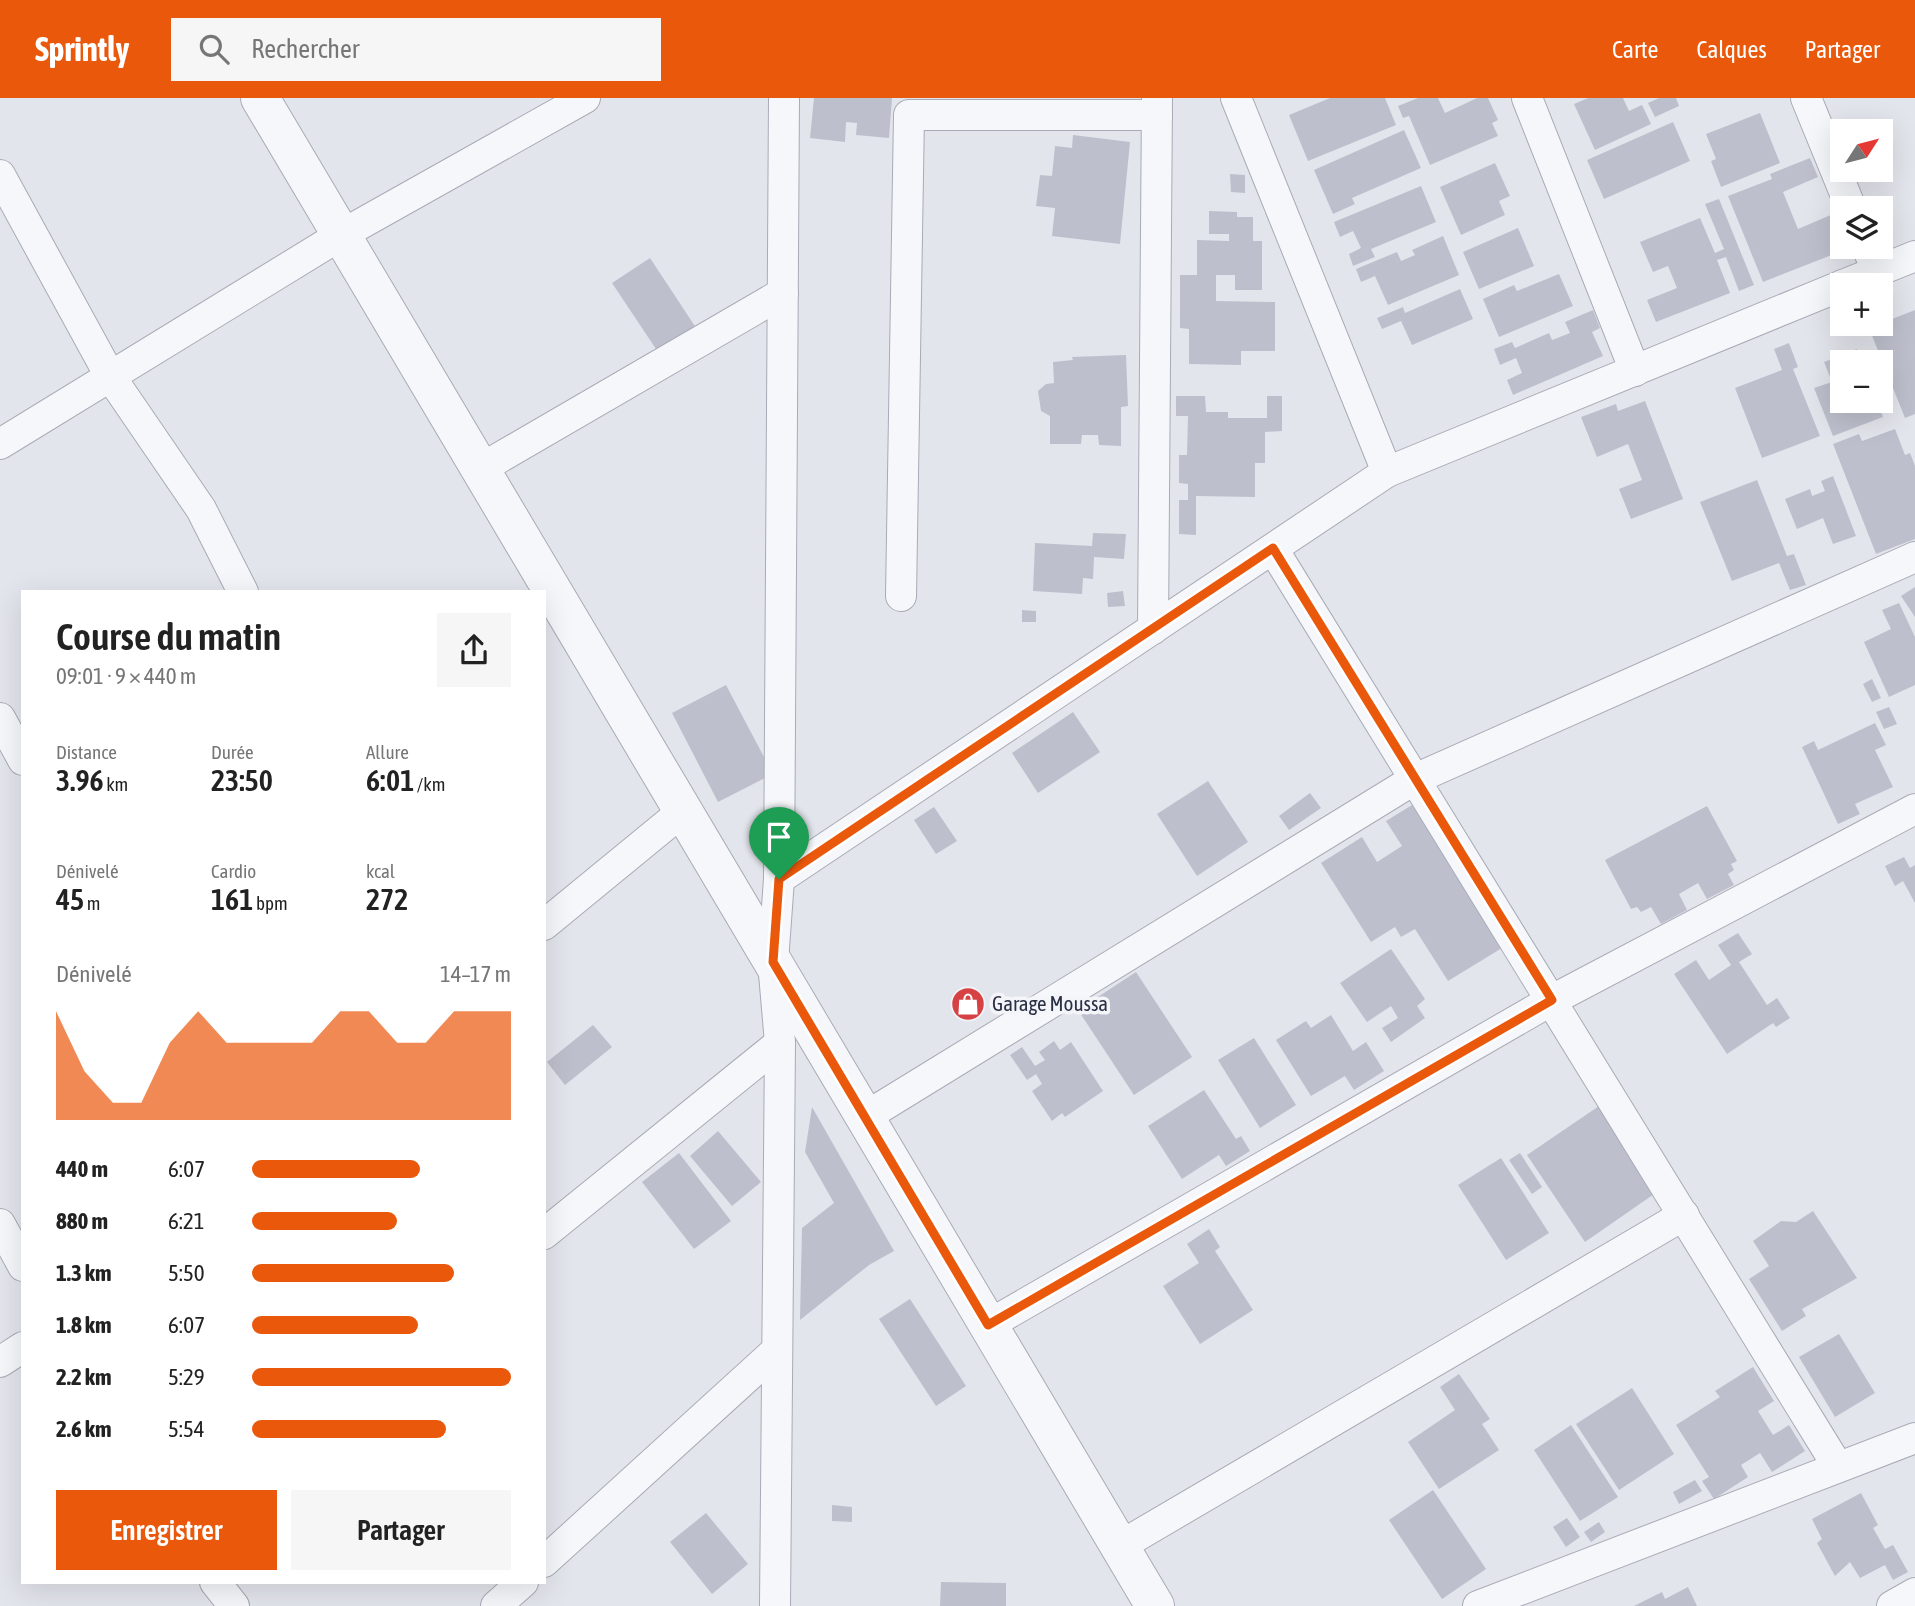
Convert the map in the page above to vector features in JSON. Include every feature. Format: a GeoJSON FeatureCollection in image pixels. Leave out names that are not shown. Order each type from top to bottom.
{"type":"FeatureCollection","features":[{"type":"Feature","properties":{"kind":"street"},"geometry":{"type":"LineString","coordinates":[[260,98],[1155,1606]]}},
{"type":"Feature","properties":{"kind":"street"},"geometry":{"type":"LineString","coordinates":[[0,444],[341,235],[585,98]]}},
{"type":"Feature","properties":{"kind":"street"},"geometry":{"type":"LineString","coordinates":[[775,1606],[780,1043],[773,962],[779,879],[784,98]]}},
{"type":"Feature","properties":{"kind":"street"},"geometry":{"type":"LineString","coordinates":[[1237,98],[1387,472]]}},
{"type":"Feature","properties":{"kind":"street"},"geometry":{"type":"LineString","coordinates":[[1527,98],[1635,371]]}},
{"type":"Feature","properties":{"kind":"street"},"geometry":{"type":"LineString","coordinates":[[1806,98],[1846,196]]}},
{"type":"Feature","properties":{"kind":"street"},"geometry":{"type":"LineString","coordinates":[[901,596],[909,115],[1157,106],[1153,629]]}},
{"type":"Feature","properties":{"kind":"street"},"geometry":{"type":"LineString","coordinates":[[0,175],[110,376],[201,509],[242,590]]}},
{"type":"Feature","properties":{"kind":"street"},"geometry":{"type":"LineString","coordinates":[[1893,258],[1915,256]]}},
{"type":"Feature","properties":{"kind":"street"},"geometry":{"type":"LineString","coordinates":[[1856,273],[1872,259]]}},
{"type":"Feature","properties":{"kind":"street"},"geometry":{"type":"LineString","coordinates":[[779,879],[1387,472],[1830,290]]}},
{"type":"Feature","properties":{"kind":"street"},"geometry":{"type":"LineString","coordinates":[[480,469],[783,293]]}},
{"type":"Feature","properties":{"kind":"street"},"geometry":{"type":"LineString","coordinates":[[1273,548],[1838,1467]]}},
{"type":"Feature","properties":{"kind":"street"},"geometry":{"type":"LineString","coordinates":[[865,1117],[1415,779],[1915,557]]}},
{"type":"Feature","properties":{"kind":"street"},"geometry":{"type":"LineString","coordinates":[[0,718],[21,756]]}},
{"type":"Feature","properties":{"kind":"street"},"geometry":{"type":"LineString","coordinates":[[988,1325],[1552,1000],[1915,809]]}},
{"type":"Feature","properties":{"kind":"street"},"geometry":{"type":"LineString","coordinates":[[546,923],[683,811]]}},
{"type":"Feature","properties":{"kind":"street"},"geometry":{"type":"LineString","coordinates":[[546,1232],[780,1043]]}},
{"type":"Feature","properties":{"kind":"street"},"geometry":{"type":"LineString","coordinates":[[1120,1546],[1684,1214]]}},
{"type":"Feature","properties":{"kind":"street"},"geometry":{"type":"LineString","coordinates":[[0,1224],[21,1262]]}},
{"type":"Feature","properties":{"kind":"street"},"geometry":{"type":"LineString","coordinates":[[0,1362],[21,1348]]}},
{"type":"Feature","properties":{"kind":"street"},"geometry":{"type":"LineString","coordinates":[[546,1560],[777,1350]]}},
{"type":"Feature","properties":{"kind":"street"},"geometry":{"type":"LineString","coordinates":[[1478,1606],[1915,1438]]}},
{"type":"Feature","properties":{"kind":"street"},"geometry":{"type":"LineString","coordinates":[[217,1584],[234,1606]]}},
{"type":"Feature","properties":{"kind":"street"},"geometry":{"type":"LineString","coordinates":[[496,1606],[521,1584]]}},
{"type":"Feature","properties":{"kind":"street"},"geometry":{"type":"LineString","coordinates":[[1892,1606],[1915,1593]]}},
{"type":"Feature","properties":{"kind":"building"},"geometry":{"type":"Polygon","coordinates":[[[814,98],[892,98],[889,138],[856,135],[857,123],[846,122],[845,142],[810,138],[814,98]]]}},
{"type":"Feature","properties":{"kind":"building"},"geometry":{"type":"Polygon","coordinates":[[[1330,98],[1385,98],[1396,125],[1308,161],[1289,115],[1330,98]]]}},
{"type":"Feature","properties":{"kind":"building"},"geometry":{"type":"Polygon","coordinates":[[[1418,98],[1438,98],[1445,113],[1477,98],[1488,98],[1498,120],[1492,123],[1498,136],[1430,165],[1409,116],[1403,118],[1398,106],[1418,98]]]}},
{"type":"Feature","properties":{"kind":"building"},"geometry":{"type":"Polygon","coordinates":[[[1588,98],[1623,98],[1629,111],[1642,105],[1651,124],[1595,150],[1574,104],[1588,98]]]}},
{"type":"Feature","properties":{"kind":"building"},"geometry":{"type":"Polygon","coordinates":[[[1659,98],[1676,98],[1679,106],[1655,117],[1648,103],[1659,98]]]}},
{"type":"Feature","properties":{"kind":"building"},"geometry":{"type":"Polygon","coordinates":[[[1760,113],[1780,163],[1721,187],[1711,161],[1716,159],[1706,134],[1760,113]]]}},
{"type":"Feature","properties":{"kind":"building"},"geometry":{"type":"Polygon","coordinates":[[[1673,122],[1690,161],[1604,199],[1587,160],[1673,122]]]}},
{"type":"Feature","properties":{"kind":"building"},"geometry":{"type":"Polygon","coordinates":[[[1404,130],[1421,168],[1352,198],[1355,204],[1333,214],[1314,170],[1404,130]]]}},
{"type":"Feature","properties":{"kind":"building"},"geometry":{"type":"Polygon","coordinates":[[[1073,135],[1130,142],[1120,244],[1052,236],[1055,208],[1036,206],[1040,175],[1052,176],[1055,146],[1072,148],[1073,135]]]}},
{"type":"Feature","properties":{"kind":"building"},"geometry":{"type":"Polygon","coordinates":[[[1810,158],[1818,177],[1783,192],[1798,229],[1830,215],[1830,256],[1763,282],[1728,196],[1772,179],[1770,174],[1810,158]]]}},
{"type":"Feature","properties":{"kind":"building"},"geometry":{"type":"Polygon","coordinates":[[[1495,163],[1510,196],[1499,201],[1505,215],[1461,235],[1440,187],[1495,163]]]}},
{"type":"Feature","properties":{"kind":"building"},"geometry":{"type":"Polygon","coordinates":[[[1230,174],[1245,175],[1245,193],[1231,192],[1230,174]]]}},
{"type":"Feature","properties":{"kind":"building"},"geometry":{"type":"Polygon","coordinates":[[[1421,186],[1436,222],[1371,249],[1375,257],[1353,266],[1349,254],[1361,248],[1353,231],[1340,237],[1334,222],[1421,186]]]}},
{"type":"Feature","properties":{"kind":"building"},"geometry":{"type":"Polygon","coordinates":[[[1719,199],[1754,285],[1739,291],[1726,257],[1717,260],[1730,293],[1656,322],[1647,300],[1677,288],[1668,266],[1653,272],[1640,242],[1700,218],[1715,253],[1724,249],[1705,204],[1719,199]]]}},
{"type":"Feature","properties":{"kind":"building"},"geometry":{"type":"Polygon","coordinates":[[[1209,211],[1237,212],[1237,217],[1253,217],[1253,241],[1262,241],[1262,290],[1235,290],[1235,275],[1216,275],[1216,301],[1275,302],[1275,351],[1241,351],[1241,365],[1189,364],[1189,329],[1180,328],[1180,275],[1197,275],[1197,240],[1229,241],[1229,234],[1209,234],[1209,211]]]}},
{"type":"Feature","properties":{"kind":"building"},"geometry":{"type":"Polygon","coordinates":[[[1518,228],[1534,266],[1479,289],[1463,252],[1518,228]]]}},
{"type":"Feature","properties":{"kind":"building"},"geometry":{"type":"Polygon","coordinates":[[[1443,236],[1459,275],[1388,305],[1375,276],[1361,282],[1356,269],[1397,252],[1401,261],[1415,255],[1412,250],[1443,236]]]}},
{"type":"Feature","properties":{"kind":"building"},"geometry":{"type":"Polygon","coordinates":[[[650,258],[708,346],[670,370],[612,283],[650,258]]]}},
{"type":"Feature","properties":{"kind":"building"},"geometry":{"type":"Polygon","coordinates":[[[1559,274],[1573,306],[1499,337],[1483,299],[1514,285],[1517,291],[1559,274]]]}},
{"type":"Feature","properties":{"kind":"building"},"geometry":{"type":"Polygon","coordinates":[[[1460,289],[1473,319],[1412,345],[1401,321],[1382,329],[1377,318],[1403,307],[1405,313],[1460,289]]]}},
{"type":"Feature","properties":{"kind":"building"},"geometry":{"type":"Polygon","coordinates":[[[1593,310],[1600,328],[1592,332],[1603,356],[1513,395],[1507,380],[1522,373],[1516,358],[1500,365],[1494,349],[1512,342],[1515,348],[1549,333],[1552,340],[1570,333],[1565,322],[1593,310]]]}},
{"type":"Feature","properties":{"kind":"building"},"geometry":{"type":"Polygon","coordinates":[[[1915,310],[1915,414],[1905,418],[1893,388],[1893,350],[1878,350],[1872,336],[1893,336],[1893,319],[1915,310]]]}},
{"type":"Feature","properties":{"kind":"building"},"geometry":{"type":"Polygon","coordinates":[[[1789,343],[1798,367],[1793,369],[1820,436],[1762,458],[1735,388],[1782,370],[1774,349],[1789,343]]]}},
{"type":"Feature","properties":{"kind":"building"},"geometry":{"type":"Polygon","coordinates":[[[1126,355],[1128,406],[1121,407],[1121,446],[1099,445],[1098,435],[1082,435],[1081,444],[1050,444],[1050,416],[1041,411],[1038,391],[1046,384],[1054,383],[1053,362],[1073,360],[1072,357],[1126,355]]]}},
{"type":"Feature","properties":{"kind":"building"},"geometry":{"type":"Polygon","coordinates":[[[1830,360],[1830,377],[1824,362],[1830,360]]]}},
{"type":"Feature","properties":{"kind":"building"},"geometry":{"type":"Polygon","coordinates":[[[1830,383],[1830,413],[1882,413],[1883,417],[1833,436],[1814,388],[1830,383]]]}},
{"type":"Feature","properties":{"kind":"building"},"geometry":{"type":"Polygon","coordinates":[[[1176,396],[1205,396],[1206,412],[1228,412],[1228,418],[1267,418],[1267,396],[1282,396],[1282,431],[1265,432],[1265,463],[1255,463],[1255,497],[1196,496],[1196,535],[1179,534],[1179,500],[1188,500],[1188,484],[1179,483],[1179,455],[1187,455],[1188,416],[1176,416],[1176,396]]]}},
{"type":"Feature","properties":{"kind":"building"},"geometry":{"type":"Polygon","coordinates":[[[1645,401],[1683,499],[1631,519],[1619,489],[1642,480],[1628,444],[1597,457],[1581,417],[1616,404],[1618,411],[1645,401]]]}},
{"type":"Feature","properties":{"kind":"building"},"geometry":{"type":"Polygon","coordinates":[[[1895,429],[1905,455],[1910,453],[1915,466],[1915,539],[1876,554],[1833,444],[1859,434],[1862,441],[1895,429]]]}},
{"type":"Feature","properties":{"kind":"building"},"geometry":{"type":"Polygon","coordinates":[[[1833,476],[1856,536],[1833,544],[1823,518],[1797,529],[1785,499],[1810,489],[1812,496],[1825,491],[1821,481],[1833,476]]]}},
{"type":"Feature","properties":{"kind":"building"},"geometry":{"type":"Polygon","coordinates":[[[1757,480],[1787,556],[1794,554],[1806,585],[1790,590],[1779,563],[1732,581],[1700,502],[1757,480]]]}},
{"type":"Feature","properties":{"kind":"building"},"geometry":{"type":"Polygon","coordinates":[[[1093,533],[1126,534],[1124,559],[1094,557],[1093,579],[1083,578],[1082,594],[1033,591],[1035,543],[1092,546],[1093,533]]]}},
{"type":"Feature","properties":{"kind":"building"},"geometry":{"type":"Polygon","coordinates":[[[1915,587],[1915,617],[1901,596],[1915,587]]]}},
{"type":"Feature","properties":{"kind":"building"},"geometry":{"type":"Polygon","coordinates":[[[1123,591],[1125,606],[1108,607],[1107,593],[1123,591]]]}},
{"type":"Feature","properties":{"kind":"building"},"geometry":{"type":"Polygon","coordinates":[[[1899,603],[1915,637],[1915,685],[1889,697],[1864,642],[1891,629],[1882,610],[1899,603]]]}},
{"type":"Feature","properties":{"kind":"building"},"geometry":{"type":"Polygon","coordinates":[[[1022,610],[1036,611],[1036,622],[1022,622],[1022,610]]]}},
{"type":"Feature","properties":{"kind":"building"},"geometry":{"type":"Polygon","coordinates":[[[1872,679],[1881,698],[1872,702],[1863,684],[1872,679]]]}},
{"type":"Feature","properties":{"kind":"building"},"geometry":{"type":"Polygon","coordinates":[[[726,685],[773,774],[718,802],[672,713],[726,685]]]}},
{"type":"Feature","properties":{"kind":"building"},"geometry":{"type":"Polygon","coordinates":[[[1889,707],[1897,724],[1884,729],[1876,712],[1889,707]]]}},
{"type":"Feature","properties":{"kind":"building"},"geometry":{"type":"Polygon","coordinates":[[[1073,712],[1100,752],[1038,793],[1012,753],[1073,712]]]}},
{"type":"Feature","properties":{"kind":"building"},"geometry":{"type":"Polygon","coordinates":[[[1875,723],[1886,745],[1875,750],[1893,787],[1855,804],[1860,814],[1838,824],[1802,747],[1814,741],[1818,750],[1875,723]]]}},
{"type":"Feature","properties":{"kind":"building"},"geometry":{"type":"Polygon","coordinates":[[[1208,781],[1248,842],[1197,876],[1157,814],[1208,781]]]}},
{"type":"Feature","properties":{"kind":"building"},"geometry":{"type":"Polygon","coordinates":[[[1310,793],[1321,808],[1289,830],[1279,816],[1310,793]]]}},
{"type":"Feature","properties":{"kind":"building"},"geometry":{"type":"Polygon","coordinates":[[[1412,805],[1502,948],[1448,981],[1415,929],[1401,937],[1395,927],[1371,942],[1321,863],[1362,837],[1377,862],[1402,846],[1386,821],[1412,805]]]}},
{"type":"Feature","properties":{"kind":"building"},"geometry":{"type":"Polygon","coordinates":[[[1707,806],[1737,861],[1731,864],[1734,870],[1728,874],[1734,885],[1707,899],[1698,883],[1679,894],[1687,910],[1661,924],[1651,907],[1641,912],[1637,907],[1631,909],[1605,860],[1707,806]]]}},
{"type":"Feature","properties":{"kind":"building"},"geometry":{"type":"Polygon","coordinates":[[[934,807],[957,841],[936,854],[914,820],[934,807]]]}},
{"type":"Feature","properties":{"kind":"building"},"geometry":{"type":"Polygon","coordinates":[[[1904,857],[1910,868],[1915,865],[1915,903],[1903,881],[1895,886],[1885,866],[1904,857]]]}},
{"type":"Feature","properties":{"kind":"building"},"geometry":{"type":"Polygon","coordinates":[[[1738,933],[1752,954],[1739,962],[1767,1005],[1777,998],[1790,1018],[1776,1027],[1773,1023],[1727,1054],[1674,974],[1696,960],[1709,980],[1731,965],[1718,945],[1738,933]]]}},
{"type":"Feature","properties":{"kind":"building"},"geometry":{"type":"Polygon","coordinates":[[[1391,949],[1425,999],[1417,1006],[1425,1018],[1391,1042],[1382,1028],[1398,1018],[1391,1006],[1367,1022],[1340,983],[1391,949]]]}},
{"type":"Feature","properties":{"kind":"building"},"geometry":{"type":"Polygon","coordinates":[[[1136,972],[1192,1057],[1134,1095],[1078,1010],[1136,972]]]}},
{"type":"Feature","properties":{"kind":"building"},"geometry":{"type":"Polygon","coordinates":[[[1331,1015],[1353,1051],[1366,1042],[1384,1071],[1354,1090],[1345,1076],[1311,1096],[1276,1040],[1306,1021],[1311,1028],[1331,1015]]]}},
{"type":"Feature","properties":{"kind":"building"},"geometry":{"type":"Polygon","coordinates":[[[593,1025],[612,1047],[565,1085],[547,1062],[593,1025]]]}},
{"type":"Feature","properties":{"kind":"building"},"geometry":{"type":"Polygon","coordinates":[[[1254,1038],[1296,1105],[1260,1128],[1218,1060],[1254,1038]]]}},
{"type":"Feature","properties":{"kind":"building"},"geometry":{"type":"Polygon","coordinates":[[[1054,1041],[1060,1050],[1071,1042],[1103,1091],[1065,1117],[1062,1113],[1052,1121],[1032,1091],[1042,1084],[1036,1074],[1027,1080],[1010,1055],[1022,1047],[1035,1066],[1045,1060],[1039,1052],[1054,1041]]]}},
{"type":"Feature","properties":{"kind":"building"},"geometry":{"type":"Polygon","coordinates":[[[1204,1090],[1236,1139],[1241,1136],[1250,1151],[1226,1166],[1219,1155],[1182,1179],[1148,1126],[1204,1090]]]}},
{"type":"Feature","properties":{"kind":"building"},"geometry":{"type":"Polygon","coordinates":[[[1599,1106],[1657,1192],[1585,1242],[1527,1155],[1599,1106]]]}},
{"type":"Feature","properties":{"kind":"building"},"geometry":{"type":"Polygon","coordinates":[[[812,1107],[894,1251],[869,1265],[800,1320],[802,1228],[834,1203],[805,1152],[812,1107]]]}},
{"type":"Feature","properties":{"kind":"building"},"geometry":{"type":"Polygon","coordinates":[[[718,1131],[761,1182],[732,1206],[690,1156],[718,1131]]]}},
{"type":"Feature","properties":{"kind":"building"},"geometry":{"type":"Polygon","coordinates":[[[679,1153],[731,1221],[694,1249],[642,1182],[679,1153]]]}},
{"type":"Feature","properties":{"kind":"building"},"geometry":{"type":"Polygon","coordinates":[[[1520,1153],[1542,1187],[1532,1194],[1509,1160],[1520,1153]]]}},
{"type":"Feature","properties":{"kind":"building"},"geometry":{"type":"Polygon","coordinates":[[[1501,1158],[1549,1233],[1506,1260],[1458,1185],[1501,1158]]]}},
{"type":"Feature","properties":{"kind":"building"},"geometry":{"type":"Polygon","coordinates":[[[1813,1211],[1857,1278],[1802,1309],[1806,1316],[1782,1331],[1749,1279],[1769,1266],[1753,1241],[1781,1221],[1796,1222],[1813,1211]]]}},
{"type":"Feature","properties":{"kind":"building"},"geometry":{"type":"Polygon","coordinates":[[[1209,1229],[1220,1247],[1215,1251],[1253,1310],[1200,1344],[1163,1286],[1199,1263],[1187,1244],[1209,1229]]]}},
{"type":"Feature","properties":{"kind":"building"},"geometry":{"type":"Polygon","coordinates":[[[910,1299],[966,1386],[936,1406],[879,1319],[910,1299]]]}},
{"type":"Feature","properties":{"kind":"building"},"geometry":{"type":"Polygon","coordinates":[[[1839,1334],[1875,1393],[1835,1417],[1799,1357],[1839,1334]]]}},
{"type":"Feature","properties":{"kind":"building"},"geometry":{"type":"Polygon","coordinates":[[[1753,1367],[1774,1401],[1758,1411],[1773,1435],[1789,1425],[1805,1451],[1772,1472],[1760,1453],[1741,1465],[1748,1477],[1714,1499],[1702,1481],[1709,1477],[1676,1425],[1720,1397],[1715,1391],[1753,1367]]]}},
{"type":"Feature","properties":{"kind":"building"},"geometry":{"type":"Polygon","coordinates":[[[1459,1374],[1490,1419],[1482,1424],[1499,1450],[1439,1489],[1408,1442],[1455,1410],[1440,1387],[1459,1374]]]}},
{"type":"Feature","properties":{"kind":"building"},"geometry":{"type":"Polygon","coordinates":[[[1632,1388],[1674,1454],[1619,1490],[1576,1424],[1632,1388]]]}},
{"type":"Feature","properties":{"kind":"building"},"geometry":{"type":"Polygon","coordinates":[[[1571,1425],[1618,1497],[1580,1521],[1534,1450],[1571,1425]]]}},
{"type":"Feature","properties":{"kind":"building"},"geometry":{"type":"Polygon","coordinates":[[[1695,1480],[1702,1491],[1679,1504],[1673,1492],[1695,1480]]]}},
{"type":"Feature","properties":{"kind":"building"},"geometry":{"type":"Polygon","coordinates":[[[1433,1490],[1486,1569],[1442,1599],[1389,1520],[1433,1490]]]}},
{"type":"Feature","properties":{"kind":"building"},"geometry":{"type":"Polygon","coordinates":[[[1861,1493],[1878,1525],[1873,1528],[1885,1549],[1893,1545],[1908,1572],[1893,1580],[1885,1565],[1860,1578],[1850,1562],[1835,1576],[1817,1543],[1822,1539],[1812,1519],[1861,1493]]]}},
{"type":"Feature","properties":{"kind":"building"},"geometry":{"type":"Polygon","coordinates":[[[832,1505],[852,1507],[852,1522],[832,1521],[832,1505]]]}},
{"type":"Feature","properties":{"kind":"building"},"geometry":{"type":"Polygon","coordinates":[[[706,1513],[748,1564],[712,1594],[670,1542],[706,1513]]]}},
{"type":"Feature","properties":{"kind":"building"},"geometry":{"type":"Polygon","coordinates":[[[1567,1518],[1580,1537],[1566,1547],[1553,1527],[1567,1518]]]}},
{"type":"Feature","properties":{"kind":"building"},"geometry":{"type":"Polygon","coordinates":[[[1599,1522],[1605,1532],[1591,1542],[1584,1532],[1599,1522]]]}},
{"type":"Feature","properties":{"kind":"building"},"geometry":{"type":"Polygon","coordinates":[[[941,1582],[1006,1583],[1006,1606],[940,1606],[941,1582]]]}},
{"type":"Feature","properties":{"kind":"building"},"geometry":{"type":"Polygon","coordinates":[[[1688,1587],[1697,1606],[1634,1606],[1662,1592],[1665,1599],[1688,1587]]]}},
{"type":"Feature","properties":{"kind":"place","name":"Garage Moussa"},"geometry":{"type":"Point","coordinates":[968,1004]}},
{"type":"Feature","properties":{"kind":"route"},"geometry":{"type":"LineString","coordinates":[[1273,548],[1552,1000],[988,1325],[773,962],[779,879],[1273,548]]}}]}
